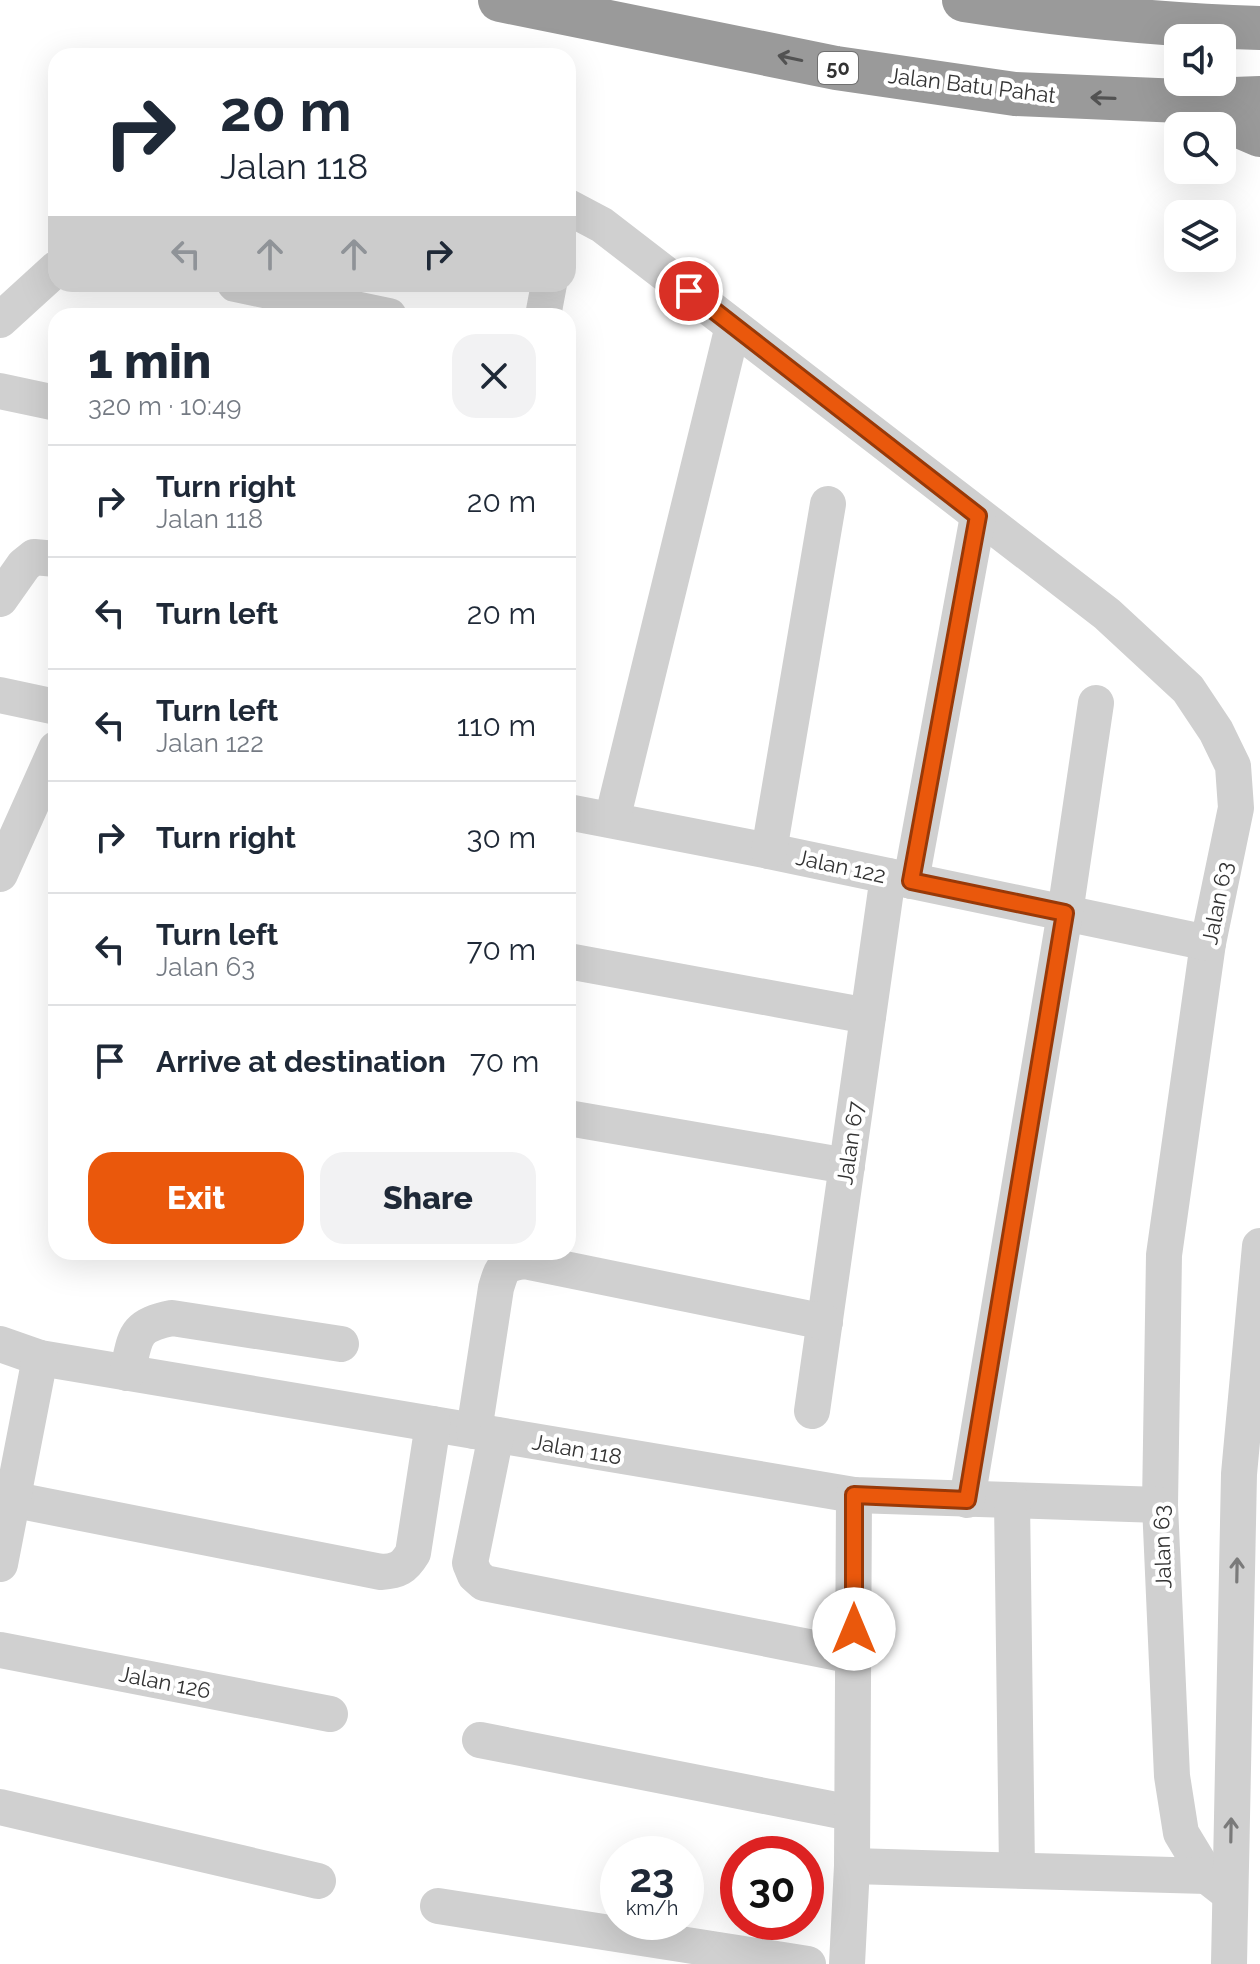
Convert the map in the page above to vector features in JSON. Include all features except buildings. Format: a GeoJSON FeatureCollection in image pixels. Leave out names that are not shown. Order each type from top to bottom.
{"type":"FeatureCollection","features":[{"type":"Feature","properties":{"kind":"highway","name":"Jalan Batu Pahat"},"geometry":{"type":"LineString","coordinates":[[500,0],[851,70],[1015,94],[1181,101],[1260,98]]}},
{"type":"Feature","properties":{"kind":"highway"},"geometry":{"type":"LineString","coordinates":[[964,0],[1042,12],[1181,26],[1260,28]]}},
{"type":"Feature","properties":{"kind":"highway"},"geometry":{"type":"LineString","coordinates":[[1181,101],[1260,135]]}},
{"type":"Feature","properties":{"kind":"street","name":"Jalan 63"},"geometry":{"type":"LineString","coordinates":[[576,211],[602,225],[1107,614],[1188,689],[1216,731],[1233,766],[1236,808],[1208,943],[1164,1255],[1160,1505],[1172,1776],[1181,1833],[1218,1885]]}},
{"type":"Feature","properties":{"kind":"street"},"geometry":{"type":"LineString","coordinates":[[0,320],[48,276]]}},
{"type":"Feature","properties":{"kind":"street"},"geometry":{"type":"LineString","coordinates":[[274,292],[350,308]]}},
{"type":"Feature","properties":{"kind":"street"},"geometry":{"type":"LineString","coordinates":[[612,820],[733,326]]}},
{"type":"Feature","properties":{"kind":"street"},"geometry":{"type":"LineString","coordinates":[[0,391],[48,401]]}},
{"type":"Feature","properties":{"kind":"street"},"geometry":{"type":"LineString","coordinates":[[769,851],[828,504]]}},
{"type":"Feature","properties":{"kind":"street","name":"Jalan 67"},"geometry":{"type":"LineString","coordinates":[[812,1411],[868,1016],[978,516]]}},
{"type":"Feature","properties":{"kind":"street"},"geometry":{"type":"LineString","coordinates":[[0,599],[24,565],[34,557],[48,558]]}},
{"type":"Feature","properties":{"kind":"street"},"geometry":{"type":"LineString","coordinates":[[0,695],[48,705]]}},
{"type":"Feature","properties":{"kind":"street"},"geometry":{"type":"LineString","coordinates":[[967,1500],[1065,913],[1096,703]]}},
{"type":"Feature","properties":{"kind":"street"},"geometry":{"type":"LineString","coordinates":[[0,874],[48,767]]}},
{"type":"Feature","properties":{"kind":"street","name":"Jalan 122"},"geometry":{"type":"LineString","coordinates":[[576,819],[612,820],[1208,943]]}},
{"type":"Feature","properties":{"kind":"street"},"geometry":{"type":"LineString","coordinates":[[576,962],[868,1016]]}},
{"type":"Feature","properties":{"kind":"street"},"geometry":{"type":"LineString","coordinates":[[576,1119],[847,1166]]}},
{"type":"Feature","properties":{"kind":"street"},"geometry":{"type":"LineString","coordinates":[[1229,1964],[1218,1885],[1239,1474],[1260,1246]]}},
{"type":"Feature","properties":{"kind":"street"},"geometry":{"type":"LineString","coordinates":[[825,1322],[525,1261],[511,1263],[501,1270],[496,1288],[485,1433],[470,1563],[475,1575],[484,1583],[854,1656]]}},
{"type":"Feature","properties":{"kind":"street"},"geometry":{"type":"LineString","coordinates":[[127,1373],[137,1333],[151,1322],[172,1318],[341,1344]]}},
{"type":"Feature","properties":{"kind":"street","name":"Jalan 118"},"geometry":{"type":"LineString","coordinates":[[0,1344],[40,1358],[854,1495],[1160,1505]]}},
{"type":"Feature","properties":{"kind":"street"},"geometry":{"type":"LineString","coordinates":[[0,1564],[6,1499],[40,1358]]}},
{"type":"Feature","properties":{"kind":"street"},"geometry":{"type":"LineString","coordinates":[[6,1499],[381,1572],[398,1571],[407,1564],[413,1553],[433,1424]]}},
{"type":"Feature","properties":{"kind":"street"},"geometry":{"type":"LineString","coordinates":[[847,1964],[852,1866],[854,1495]]}},
{"type":"Feature","properties":{"kind":"street"},"geometry":{"type":"LineString","coordinates":[[1012,1501],[1017,1870]]}},
{"type":"Feature","properties":{"kind":"street","name":"Jalan 126"},"geometry":{"type":"LineString","coordinates":[[0,1650],[330,1714]]}},
{"type":"Feature","properties":{"kind":"street"},"geometry":{"type":"LineString","coordinates":[[480,1740],[851,1813]]}},
{"type":"Feature","properties":{"kind":"street"},"geometry":{"type":"LineString","coordinates":[[0,1807],[318,1881]]}},
{"type":"Feature","properties":{"kind":"street"},"geometry":{"type":"LineString","coordinates":[[852,1866],[1017,1870],[1218,1885]]}},
{"type":"Feature","properties":{"kind":"street"},"geometry":{"type":"LineString","coordinates":[[438,1906],[808,1964]]}},
{"type":"Feature","properties":{"kind":"route"},"geometry":{"type":"LineString","coordinates":[[689,291],[978,516],[911,881],[1065,913],[967,1500],[854,1495],[854,1629]]}}]}
